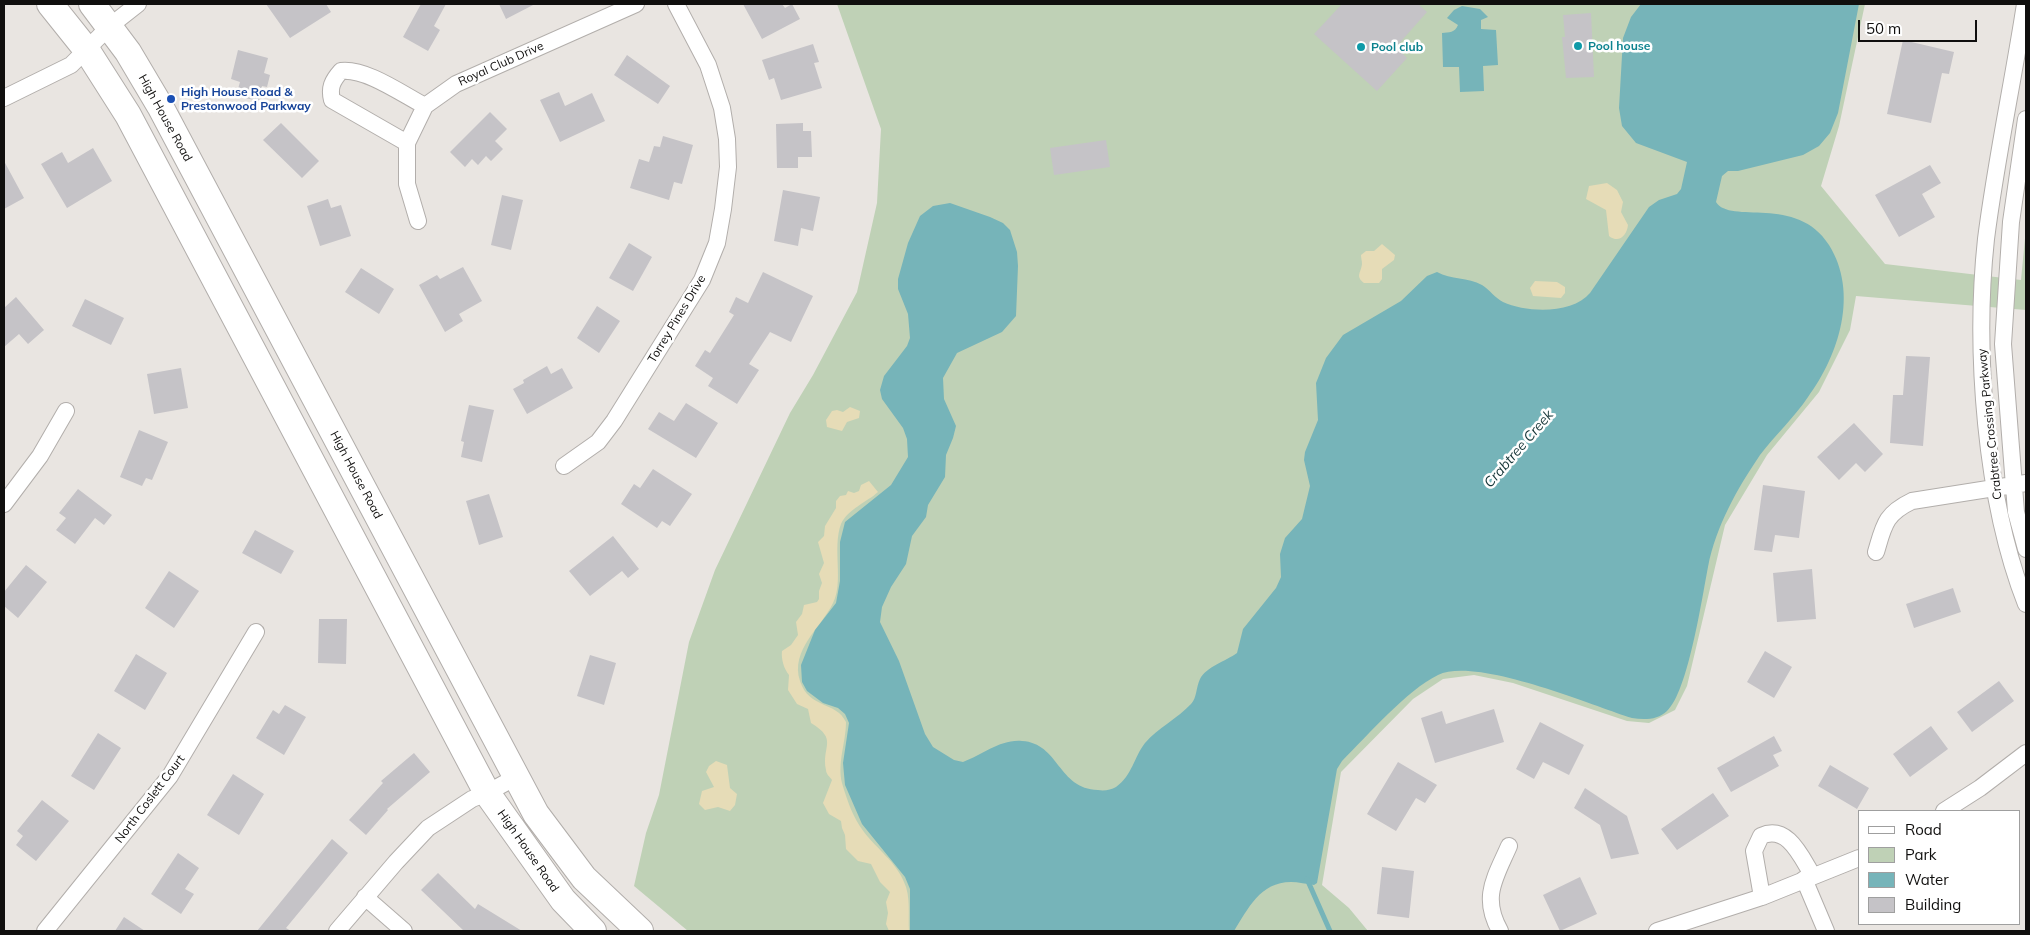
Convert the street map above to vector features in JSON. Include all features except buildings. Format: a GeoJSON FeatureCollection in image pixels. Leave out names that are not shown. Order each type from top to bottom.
{"type":"FeatureCollection","features":[{"type":"Feature","properties":{"kind":"main road","name":"High House Road"},"geometry":{"type":"LineString","coordinates":[[50,4],[86,49],[115,92],[488,793],[563,900],[593,931]]}},
{"type":"Feature","properties":{"kind":"main road","name":"High House Road"},"geometry":{"type":"LineString","coordinates":[[92,4],[110,26],[160,106],[536,814],[584,878],[640,931]]}},
{"type":"Feature","properties":{"kind":"street"},"geometry":{"type":"LineString","coordinates":[[4,98],[62,71],[110,26],[138,4]]}},
{"type":"Feature","properties":{"kind":"street","name":"Royal Club Drive"},"geometry":{"type":"LineString","coordinates":[[418,221],[407,184],[407,143],[425,106],[456,84],[636,4]]}},
{"type":"Feature","properties":{"kind":"street","name":"Torrey Pines Drive"},"geometry":{"type":"LineString","coordinates":[[564,466],[598,442],[614,420],[702,280],[717,243],[728,168],[727,139],[722,108],[708,65],[676,4]]}},
{"type":"Feature","properties":{"kind":"street","name":"Crabtree Crossing Parkway"},"geometry":{"type":"LineString","coordinates":[[2025,4],[2023,33],[1992,194],[1982,290],[1982,369],[1995,489],[2013,563],[2026,604]]}},
{"type":"Feature","properties":{"kind":"street"},"geometry":{"type":"LineString","coordinates":[[407,143],[332,100],[329,90],[334,78],[341,71],[351,70],[369,77],[425,106]]}},
{"type":"Feature","properties":{"kind":"street","name":"Crabtree Crossing Parkway"},"geometry":{"type":"LineString","coordinates":[[2026,119],[2015,185],[2004,302],[2004,366],[2020,485],[2016,512],[2026,549]]}},
{"type":"Feature","properties":{"kind":"street"},"geometry":{"type":"LineString","coordinates":[[4,504],[45,449],[66,411]]}},
{"type":"Feature","properties":{"kind":"street"},"geometry":{"type":"LineString","coordinates":[[1876,552],[1885,522],[1896,509],[1912,501],[2020,485]]}},
{"type":"Feature","properties":{"kind":"street","name":"North Coslett Court"},"geometry":{"type":"LineString","coordinates":[[45,931],[170,776],[256,632]]}},
{"type":"Feature","properties":{"kind":"street"},"geometry":{"type":"LineString","coordinates":[[1946,810],[1980,788],[2026,753]]}},
{"type":"Feature","properties":{"kind":"street"},"geometry":{"type":"LineString","coordinates":[[337,931],[428,828],[472,799],[488,793],[516,776]]}},
{"type":"Feature","properties":{"kind":"street"},"geometry":{"type":"LineString","coordinates":[[1762,897],[1754,851],[1761,836],[1777,832],[1787,838],[1809,878],[1826,931]]}},
{"type":"Feature","properties":{"kind":"street"},"geometry":{"type":"LineString","coordinates":[[1500,931],[1490,907],[1489,897],[1490,889],[1509,846]]}},
{"type":"Feature","properties":{"kind":"street"},"geometry":{"type":"LineString","coordinates":[[1657,931],[1762,897],[1858,858]]}},
{"type":"Feature","properties":{"kind":"street"},"geometry":{"type":"LineString","coordinates":[[366,897],[404,931]]}},
{"type":"Feature","properties":{"kind":"green space"},"geometry":{"type":"Polygon","coordinates":[[[837,4],[1865,4],[1839,126],[1821,186],[1885,264],[2021,280],[2026,228],[2026,310],[1856,296],[1850,330],[1819,392],[1767,455],[1725,525],[1687,686],[1675,710],[1649,723],[1627,721],[1513,683],[1474,675],[1443,679],[1413,699],[1341,772],[1322,885],[1349,908],[1368,931],[688,931],[634,886],[646,833],[659,795],[689,642],[715,570],[790,413],[813,375],[857,292],[877,203],[881,129],[837,4]]]}},
{"type":"Feature","properties":{"kind":"sand"},"geometry":{"type":"Polygon","coordinates":[[[1607,183],[1617,190],[1623,202],[1621,212],[1628,225],[1626,232],[1619,239],[1609,236],[1606,210],[1586,199],[1589,186],[1607,183]]]}},
{"type":"Feature","properties":{"kind":"sand"},"geometry":{"type":"Polygon","coordinates":[[[1382,244],[1395,255],[1394,260],[1382,269],[1382,279],[1379,283],[1364,283],[1359,276],[1362,264],[1361,255],[1366,251],[1374,251],[1382,244]]]}},
{"type":"Feature","properties":{"kind":"sand"},"geometry":{"type":"Polygon","coordinates":[[[1535,281],[1557,282],[1565,287],[1565,293],[1561,298],[1533,296],[1530,288],[1535,281]]]}},
{"type":"Feature","properties":{"kind":"sand"},"geometry":{"type":"Polygon","coordinates":[[[850,407],[860,411],[859,418],[847,422],[842,431],[827,427],[826,420],[832,411],[843,412],[850,407]]]}},
{"type":"Feature","properties":{"kind":"sand"},"geometry":{"type":"Polygon","coordinates":[[[869,481],[878,492],[848,514],[841,524],[838,544],[838,585],[836,595],[828,612],[803,649],[799,659],[798,670],[804,690],[816,701],[842,715],[846,722],[841,760],[842,783],[851,809],[860,827],[901,875],[908,900],[909,931],[889,931],[886,924],[888,913],[886,902],[890,892],[880,882],[871,864],[858,861],[846,849],[841,821],[829,814],[823,803],[832,780],[826,771],[827,739],[811,723],[808,709],[797,704],[788,690],[789,675],[784,667],[782,657],[782,651],[791,645],[798,635],[796,622],[802,614],[804,605],[817,602],[819,599],[822,583],[819,574],[824,563],[818,542],[824,536],[825,526],[836,508],[836,501],[840,496],[846,495],[848,491],[854,493],[859,491],[861,485],[869,481]]]}},
{"type":"Feature","properties":{"kind":"sand"},"geometry":{"type":"Polygon","coordinates":[[[716,761],[727,765],[730,788],[737,794],[735,805],[730,811],[718,807],[705,810],[699,804],[702,791],[714,787],[706,772],[709,766],[716,761]]]}},
{"type":"Feature","properties":{"kind":"water","name":"Crabtree Creek"},"geometry":{"type":"Polygon","coordinates":[[[1641,4],[1859,4],[1838,113],[1830,133],[1819,146],[1803,155],[1738,171],[1728,171],[1722,176],[1716,202],[1724,208],[1735,211],[1783,215],[1800,220],[1816,229],[1829,245],[1838,264],[1843,283],[1844,303],[1836,343],[1829,362],[1819,380],[1797,412],[1760,455],[1728,508],[1716,537],[1688,665],[1675,701],[1663,714],[1651,719],[1641,719],[1632,718],[1534,684],[1505,677],[1478,672],[1455,671],[1438,675],[1413,691],[1401,702],[1342,761],[1337,769],[1317,883],[1314,885],[1291,882],[1280,883],[1271,887],[1256,898],[1234,931],[910,931],[910,889],[905,877],[862,824],[845,785],[843,763],[849,723],[845,714],[838,708],[823,703],[807,691],[802,682],[801,665],[815,630],[836,603],[840,581],[840,542],[845,522],[891,485],[908,457],[907,439],[903,428],[882,399],[880,390],[884,376],[907,346],[910,338],[908,314],[898,289],[898,279],[908,243],[920,216],[933,206],[950,203],[990,217],[1003,223],[1010,230],[1017,252],[1018,266],[1016,316],[1002,332],[957,353],[943,378],[944,399],[956,426],[946,455],[945,477],[928,505],[926,517],[912,536],[906,564],[891,587],[882,607],[880,622],[899,661],[925,734],[933,747],[954,760],[963,762],[1006,742],[1022,741],[1044,749],[1066,775],[1085,788],[1112,789],[1126,777],[1145,743],[1191,704],[1203,675],[1211,668],[1237,653],[1243,629],[1276,588],[1281,577],[1280,554],[1285,538],[1302,519],[1310,486],[1304,460],[1305,452],[1318,420],[1316,383],[1326,358],[1343,335],[1401,301],[1427,276],[1437,272],[1442,275],[1477,282],[1503,302],[1513,306],[1549,310],[1573,305],[1590,293],[1649,207],[1659,200],[1677,194],[1681,189],[1687,162],[1636,143],[1622,126],[1619,108],[1623,38],[1631,17],[1641,4]]]}},
{"type":"Feature","properties":{"kind":"water"},"geometry":{"type":"Polygon","coordinates":[[[1462,6],[1480,9],[1488,17],[1481,20],[1481,29],[1496,30],[1498,65],[1483,66],[1484,91],[1460,92],[1459,67],[1443,67],[1442,33],[1452,32],[1457,28],[1458,25],[1447,18],[1454,10],[1462,6]]]}},
{"type":"Feature","properties":{"kind":"waterway"},"geometry":{"type":"LineString","coordinates":[[1307,879],[1330,931]]}},
{"type":"Feature","properties":{"kind":"place","name":"Pool house"},"geometry":{"type":"Point","coordinates":[1578,46]}},
{"type":"Feature","properties":{"kind":"place","name":"Pool club"},"geometry":{"type":"Point","coordinates":[1361,47]}},
{"type":"Feature","properties":{"kind":"place","name":"High House Road & Prestonwood Parkway"},"geometry":{"type":"Point","coordinates":[171,99]}}]}
